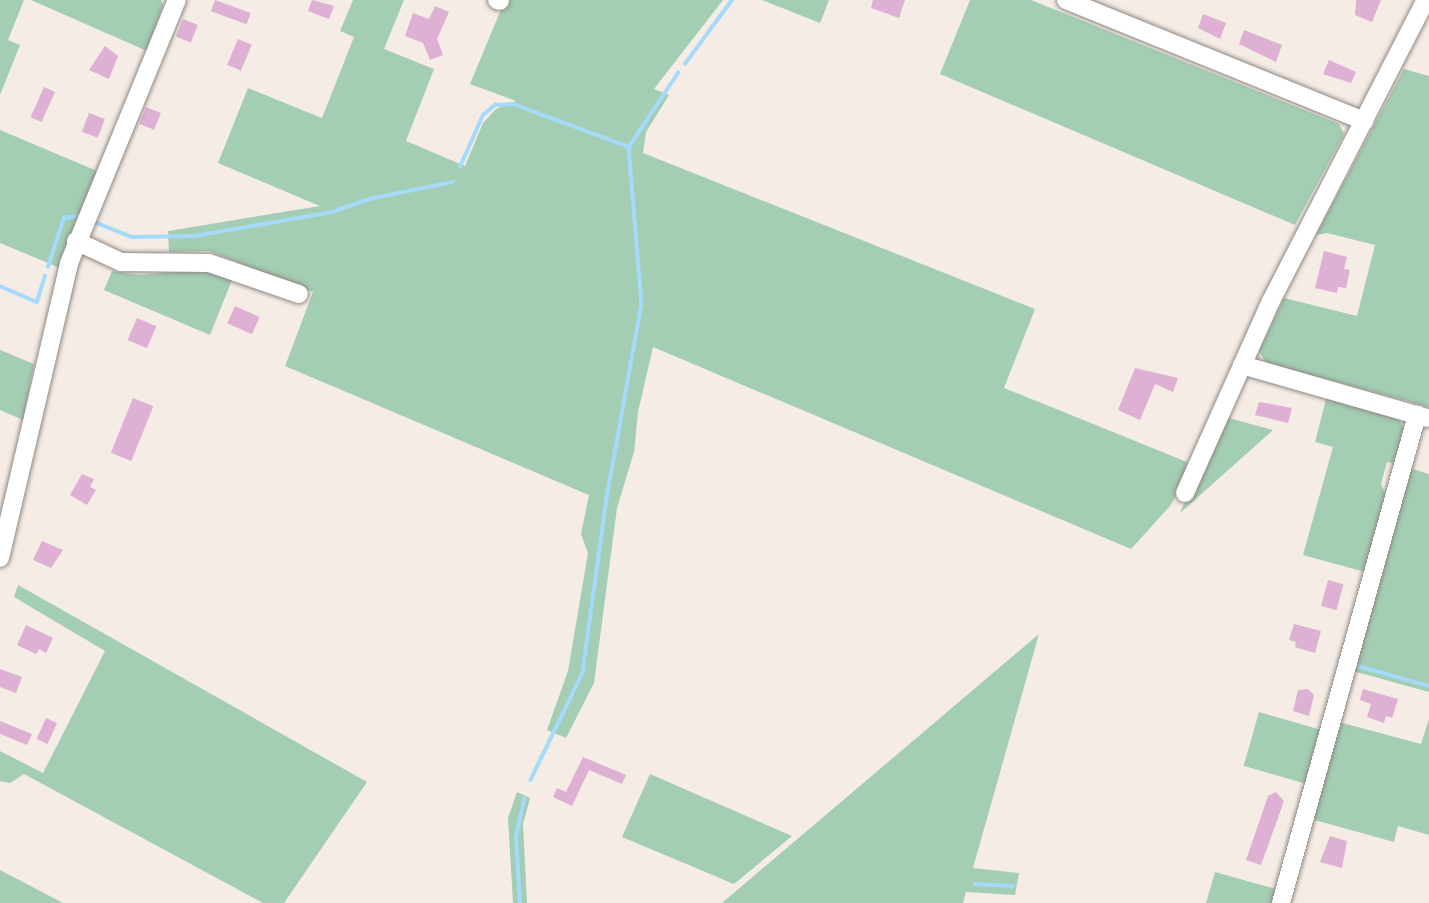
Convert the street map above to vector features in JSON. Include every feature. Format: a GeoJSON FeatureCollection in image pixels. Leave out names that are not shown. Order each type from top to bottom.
{"type":"FeatureCollection","features":[{"type":"Feature","properties":{"kind":"street"},"geometry":{"type":"LineString","coordinates":[[0,558],[76,241],[177,0]]}},
{"type":"Feature","properties":{"kind":"street"},"geometry":{"type":"LineString","coordinates":[[1066,0],[1364,121]]}},
{"type":"Feature","properties":{"kind":"street"},"geometry":{"type":"LineString","coordinates":[[1185,493],[1242,365],[1426,0]]}},
{"type":"Feature","properties":{"kind":"street"},"geometry":{"type":"LineString","coordinates":[[76,241],[121,262],[209,263],[299,294]]}},
{"type":"Feature","properties":{"kind":"street"},"geometry":{"type":"LineString","coordinates":[[1242,365],[1423,417],[1281,903]]}},
{"type":"Feature","properties":{"kind":"green space"},"geometry":{"type":"Polygon","coordinates":[[[0,0],[24,0],[8,40],[20,45],[0,95],[0,0]]]}},
{"type":"Feature","properties":{"kind":"green space"},"geometry":{"type":"Polygon","coordinates":[[[31,0],[161,0],[163,5],[147,51],[31,0]]]}},
{"type":"Feature","properties":{"kind":"green space"},"geometry":{"type":"Polygon","coordinates":[[[353,0],[404,0],[384,49],[434,69],[406,141],[465,166],[483,123],[496,109],[516,101],[470,84],[505,0],[723,0],[654,89],[669,95],[646,132],[643,153],[1035,309],[1004,388],[1187,462],[1186,467],[1192,469],[1170,506],[1131,549],[653,347],[638,412],[634,452],[617,508],[594,683],[566,738],[547,730],[568,671],[588,553],[581,534],[589,495],[285,366],[313,292],[209,251],[169,252],[168,231],[320,206],[218,163],[248,88],[322,118],[354,37],[340,31],[353,0]]]}},
{"type":"Feature","properties":{"kind":"green space"},"geometry":{"type":"Polygon","coordinates":[[[762,0],[829,0],[820,23],[762,0]]]}},
{"type":"Feature","properties":{"kind":"green space"},"geometry":{"type":"Polygon","coordinates":[[[970,0],[1031,0],[1339,124],[1344,134],[1295,225],[940,74],[970,0]]]}},
{"type":"Feature","properties":{"kind":"green space"},"geometry":{"type":"Polygon","coordinates":[[[1404,69],[1429,76],[1429,407],[1266,363],[1259,351],[1284,298],[1357,316],[1375,245],[1327,233],[1316,235],[1404,69]]]}},
{"type":"Feature","properties":{"kind":"green space"},"geometry":{"type":"Polygon","coordinates":[[[0,130],[97,171],[60,268],[0,243],[0,130]]]}},
{"type":"Feature","properties":{"kind":"green space"},"geometry":{"type":"Polygon","coordinates":[[[200,269],[232,280],[210,335],[104,290],[112,271],[140,275],[200,269]]]}},
{"type":"Feature","properties":{"kind":"green space"},"geometry":{"type":"Polygon","coordinates":[[[0,350],[34,364],[23,420],[0,410],[0,350]]]}},
{"type":"Feature","properties":{"kind":"green space"},"geometry":{"type":"Polygon","coordinates":[[[1326,399],[1398,418],[1405,430],[1395,464],[1387,462],[1381,484],[1386,495],[1365,572],[1303,555],[1333,447],[1315,442],[1326,399]]]}},
{"type":"Feature","properties":{"kind":"green space"},"geometry":{"type":"Polygon","coordinates":[[[1221,416],[1273,430],[1180,513],[1221,416]]]}},
{"type":"Feature","properties":{"kind":"green space"},"geometry":{"type":"Polygon","coordinates":[[[1409,468],[1429,474],[1429,692],[1353,671],[1409,468]]]}},
{"type":"Feature","properties":{"kind":"green space"},"geometry":{"type":"Polygon","coordinates":[[[18,585],[367,782],[284,903],[263,903],[24,774],[10,783],[0,781],[0,751],[43,773],[105,651],[14,597],[18,585]]]}},
{"type":"Feature","properties":{"kind":"green space"},"geometry":{"type":"Polygon","coordinates":[[[1039,634],[973,868],[1019,873],[1015,895],[966,892],[963,903],[722,903],[1039,634]]]}},
{"type":"Feature","properties":{"kind":"green space"},"geometry":{"type":"Polygon","coordinates":[[[1259,712],[1321,730],[1305,783],[1244,766],[1259,712]]]}},
{"type":"Feature","properties":{"kind":"green space"},"geometry":{"type":"Polygon","coordinates":[[[1429,719],[1429,835],[1398,826],[1394,842],[1311,819],[1339,722],[1421,744],[1429,719]]]}},
{"type":"Feature","properties":{"kind":"green space"},"geometry":{"type":"Polygon","coordinates":[[[650,774],[792,836],[734,884],[622,837],[650,774]]]}},
{"type":"Feature","properties":{"kind":"green space"},"geometry":{"type":"Polygon","coordinates":[[[517,792],[530,798],[523,824],[527,903],[513,903],[508,818],[517,792]]]}},
{"type":"Feature","properties":{"kind":"green space"},"geometry":{"type":"Polygon","coordinates":[[[0,870],[63,903],[0,903],[0,870]]]}},
{"type":"Feature","properties":{"kind":"green space"},"geometry":{"type":"Polygon","coordinates":[[[1215,872],[1276,889],[1272,903],[1206,903],[1215,872]]]}},
{"type":"Feature","properties":{"kind":"building"},"geometry":{"type":"Polygon","coordinates":[[[215,0],[251,13],[247,24],[211,11],[215,0]]]}},
{"type":"Feature","properties":{"kind":"building"},"geometry":{"type":"Polygon","coordinates":[[[312,0],[334,6],[329,19],[308,11],[312,0]]]}},
{"type":"Feature","properties":{"kind":"building"},"geometry":{"type":"Polygon","coordinates":[[[873,0],[905,0],[899,18],[871,8],[873,0]]]}},
{"type":"Feature","properties":{"kind":"building"},"geometry":{"type":"Polygon","coordinates":[[[1356,0],[1381,0],[1372,22],[1355,15],[1356,0]]]}},
{"type":"Feature","properties":{"kind":"building"},"geometry":{"type":"Polygon","coordinates":[[[435,6],[449,12],[437,39],[443,55],[430,60],[423,43],[405,36],[413,13],[429,19],[435,6]]]}},
{"type":"Feature","properties":{"kind":"building"},"geometry":{"type":"Polygon","coordinates":[[[1203,14],[1226,23],[1220,39],[1198,28],[1203,14]]]}},
{"type":"Feature","properties":{"kind":"building"},"geometry":{"type":"Polygon","coordinates":[[[183,19],[198,25],[191,43],[176,37],[183,19]]]}},
{"type":"Feature","properties":{"kind":"building"},"geometry":{"type":"Polygon","coordinates":[[[1244,30],[1282,45],[1276,62],[1239,44],[1244,30]]]}},
{"type":"Feature","properties":{"kind":"building"},"geometry":{"type":"Polygon","coordinates":[[[238,39],[252,45],[241,71],[227,65],[238,39]]]}},
{"type":"Feature","properties":{"kind":"building"},"geometry":{"type":"Polygon","coordinates":[[[105,46],[118,56],[109,79],[89,70],[105,46]]]}},
{"type":"Feature","properties":{"kind":"building"},"geometry":{"type":"Polygon","coordinates":[[[1329,60],[1356,72],[1351,83],[1323,74],[1329,60]]]}},
{"type":"Feature","properties":{"kind":"building"},"geometry":{"type":"Polygon","coordinates":[[[44,87],[55,92],[42,122],[31,117],[44,87]]]}},
{"type":"Feature","properties":{"kind":"building"},"geometry":{"type":"Polygon","coordinates":[[[146,107],[161,113],[154,130],[139,124],[146,107]]]}},
{"type":"Feature","properties":{"kind":"building"},"geometry":{"type":"Polygon","coordinates":[[[89,113],[105,119],[98,138],[82,132],[89,113]]]}},
{"type":"Feature","properties":{"kind":"building"},"geometry":{"type":"Polygon","coordinates":[[[1324,251],[1347,257],[1344,269],[1350,270],[1346,288],[1338,287],[1337,293],[1315,288],[1324,251]]]}},
{"type":"Feature","properties":{"kind":"building"},"geometry":{"type":"Polygon","coordinates":[[[235,306],[260,317],[252,334],[227,323],[235,306]]]}},
{"type":"Feature","properties":{"kind":"building"},"geometry":{"type":"Polygon","coordinates":[[[137,318],[156,326],[147,348],[128,340],[137,318]]]}},
{"type":"Feature","properties":{"kind":"building"},"geometry":{"type":"Polygon","coordinates":[[[1135,368],[1178,378],[1173,392],[1155,384],[1140,420],[1118,410],[1135,368]]]}},
{"type":"Feature","properties":{"kind":"building"},"geometry":{"type":"Polygon","coordinates":[[[133,398],[153,406],[131,461],[111,453],[133,398]]]}},
{"type":"Feature","properties":{"kind":"building"},"geometry":{"type":"Polygon","coordinates":[[[1259,402],[1292,408],[1288,423],[1255,415],[1259,402]]]}},
{"type":"Feature","properties":{"kind":"building"},"geometry":{"type":"Polygon","coordinates":[[[82,474],[94,479],[90,487],[96,490],[87,505],[70,495],[82,474]]]}},
{"type":"Feature","properties":{"kind":"building"},"geometry":{"type":"Polygon","coordinates":[[[42,541],[63,550],[51,568],[33,560],[42,541]]]}},
{"type":"Feature","properties":{"kind":"building"},"geometry":{"type":"Polygon","coordinates":[[[1328,580],[1343,584],[1336,610],[1321,606],[1328,580]]]}},
{"type":"Feature","properties":{"kind":"building"},"geometry":{"type":"Polygon","coordinates":[[[1294,624],[1321,631],[1315,653],[1295,647],[1296,642],[1289,640],[1294,624]]]}},
{"type":"Feature","properties":{"kind":"building"},"geometry":{"type":"Polygon","coordinates":[[[26,625],[53,638],[46,653],[39,649],[36,654],[17,645],[26,625]]]}},
{"type":"Feature","properties":{"kind":"building"},"geometry":{"type":"Polygon","coordinates":[[[0,669],[22,677],[16,693],[0,687],[0,669]]]}},
{"type":"Feature","properties":{"kind":"building"},"geometry":{"type":"Polygon","coordinates":[[[1308,689],[1314,695],[1309,716],[1293,711],[1298,690],[1308,689]]]}},
{"type":"Feature","properties":{"kind":"building"},"geometry":{"type":"Polygon","coordinates":[[[1363,689],[1398,699],[1392,718],[1386,716],[1384,723],[1367,717],[1371,704],[1360,700],[1363,689]]]}},
{"type":"Feature","properties":{"kind":"building"},"geometry":{"type":"Polygon","coordinates":[[[46,718],[57,723],[48,744],[37,739],[46,718]]]}},
{"type":"Feature","properties":{"kind":"building"},"geometry":{"type":"Polygon","coordinates":[[[0,721],[32,734],[27,745],[0,734],[0,721]]]}},
{"type":"Feature","properties":{"kind":"building"},"geometry":{"type":"Polygon","coordinates":[[[583,757],[626,775],[622,784],[589,770],[572,806],[553,797],[557,788],[566,792],[583,757]]]}},
{"type":"Feature","properties":{"kind":"building"},"geometry":{"type":"Polygon","coordinates":[[[1276,792],[1284,801],[1261,865],[1246,860],[1268,796],[1276,792]]]}},
{"type":"Feature","properties":{"kind":"building"},"geometry":{"type":"Polygon","coordinates":[[[1330,836],[1347,841],[1342,868],[1320,862],[1330,836]]]}},
{"type":"Feature","properties":{"kind":"waterway"},"geometry":{"type":"LineString","coordinates":[[685,64],[732,0]]}},
{"type":"Feature","properties":{"kind":"waterway"},"geometry":{"type":"LineString","coordinates":[[629,147],[678,73]]}},
{"type":"Feature","properties":{"kind":"waterway"},"geometry":{"type":"LineString","coordinates":[[460,167],[483,115],[495,105],[513,104],[629,147],[642,304],[607,499],[583,673],[531,780]]}},
{"type":"Feature","properties":{"kind":"waterway"},"geometry":{"type":"LineString","coordinates":[[92,221],[132,237],[195,236],[332,212],[369,199],[453,182]]}},
{"type":"Feature","properties":{"kind":"waterway"},"geometry":{"type":"LineString","coordinates":[[48,267],[64,218],[79,216]]}},
{"type":"Feature","properties":{"kind":"waterway"},"geometry":{"type":"LineString","coordinates":[[0,286],[37,302],[45,276]]}},
{"type":"Feature","properties":{"kind":"waterway"},"geometry":{"type":"LineString","coordinates":[[1358,666],[1429,686]]}},
{"type":"Feature","properties":{"kind":"waterway"},"geometry":{"type":"LineString","coordinates":[[520,903],[516,837],[524,799]]}},
{"type":"Feature","properties":{"kind":"waterway"},"geometry":{"type":"LineString","coordinates":[[975,884],[1013,886]]}}]}
